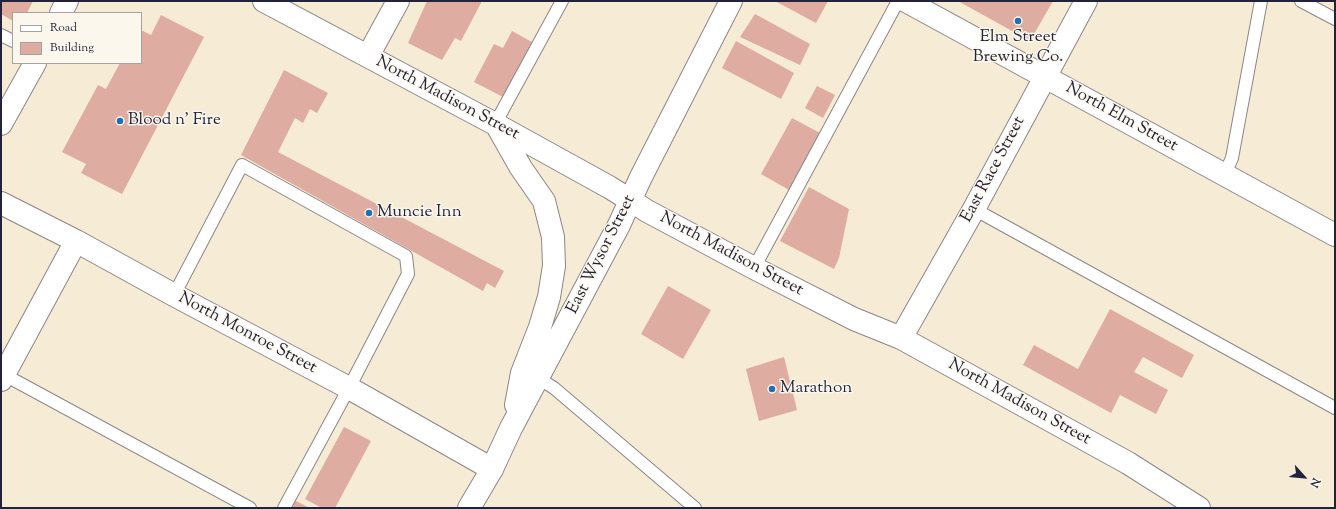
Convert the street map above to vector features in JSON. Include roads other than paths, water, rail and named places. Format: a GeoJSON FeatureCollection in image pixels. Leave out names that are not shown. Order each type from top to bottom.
{"type":"FeatureCollection","features":[{"type":"Feature","properties":{"kind":"street"},"geometry":{"type":"LineString","coordinates":[[62,12],[67,1]]}},
{"type":"Feature","properties":{"kind":"street","name":"North Madison Street"},"geometry":{"type":"LineString","coordinates":[[264,1],[495,124],[609,187],[647,211],[754,268],[854,318],[901,338],[1128,462],[1199,508]]}},
{"type":"Feature","properties":{"kind":"street"},"geometry":{"type":"LineString","coordinates":[[368,56],[398,1]]}},
{"type":"Feature","properties":{"kind":"street","name":"East Wysor Street"},"geometry":{"type":"LineString","coordinates":[[469,508],[492,468],[619,225],[692,75],[731,1]]}},
{"type":"Feature","properties":{"kind":"street","name":"North Elm Street"},"geometry":{"type":"LineString","coordinates":[[906,1],[1335,235]]}},
{"type":"Feature","properties":{"kind":"street","name":"East Race Street"},"geometry":{"type":"LineString","coordinates":[[901,338],[974,209],[1086,1]]}},
{"type":"Feature","properties":{"kind":"street"},"geometry":{"type":"LineString","coordinates":[[1,124],[34,64]]}},
{"type":"Feature","properties":{"kind":"street"},"geometry":{"type":"LineString","coordinates":[[495,124],[521,168],[544,201],[553,236],[554,266],[549,297],[540,328],[522,373],[512,428]]}},
{"type":"Feature","properties":{"kind":"street","name":"North Monroe Street"},"geometry":{"type":"LineString","coordinates":[[1,203],[76,241],[349,388],[492,468]]}},
{"type":"Feature","properties":{"kind":"street"},"geometry":{"type":"LineString","coordinates":[[2,376],[76,241]]}},
{"type":"Feature","properties":{"kind":"lane"},"geometry":{"type":"LineString","coordinates":[[495,124],[562,1]]}},
{"type":"Feature","properties":{"kind":"lane"},"geometry":{"type":"LineString","coordinates":[[754,268],[898,1]]}},
{"type":"Feature","properties":{"kind":"lane"},"geometry":{"type":"LineString","coordinates":[[1225,174],[1232,158],[1261,1]]}},
{"type":"Feature","properties":{"kind":"lane"},"geometry":{"type":"LineString","coordinates":[[1301,1],[1335,19]]}},
{"type":"Feature","properties":{"kind":"lane"},"geometry":{"type":"LineString","coordinates":[[1,35],[12,40]]}},
{"type":"Feature","properties":{"kind":"lane"},"geometry":{"type":"LineString","coordinates":[[174,295],[242,165],[406,256],[408,274],[349,388],[284,508]]}},
{"type":"Feature","properties":{"kind":"lane"},"geometry":{"type":"LineString","coordinates":[[974,209],[1335,408]]}},
{"type":"Feature","properties":{"kind":"lane"},"geometry":{"type":"LineString","coordinates":[[2,376],[250,508]]}},
{"type":"Feature","properties":{"kind":"lane"},"geometry":{"type":"LineString","coordinates":[[538,378],[554,388],[695,508]]}},
{"type":"Feature","properties":{"kind":"place","name":"Elm Street Brewing Co."},"geometry":{"type":"Point","coordinates":[1018,21]}},
{"type":"Feature","properties":{"kind":"place","name":"Blood n' Fire"},"geometry":{"type":"Point","coordinates":[120,121]}},
{"type":"Feature","properties":{"kind":"place","name":"Muncie Inn"},"geometry":{"type":"Point","coordinates":[369,213]}},
{"type":"Feature","properties":{"kind":"place","name":"Marathon"},"geometry":{"type":"Point","coordinates":[772,389]}}]}
